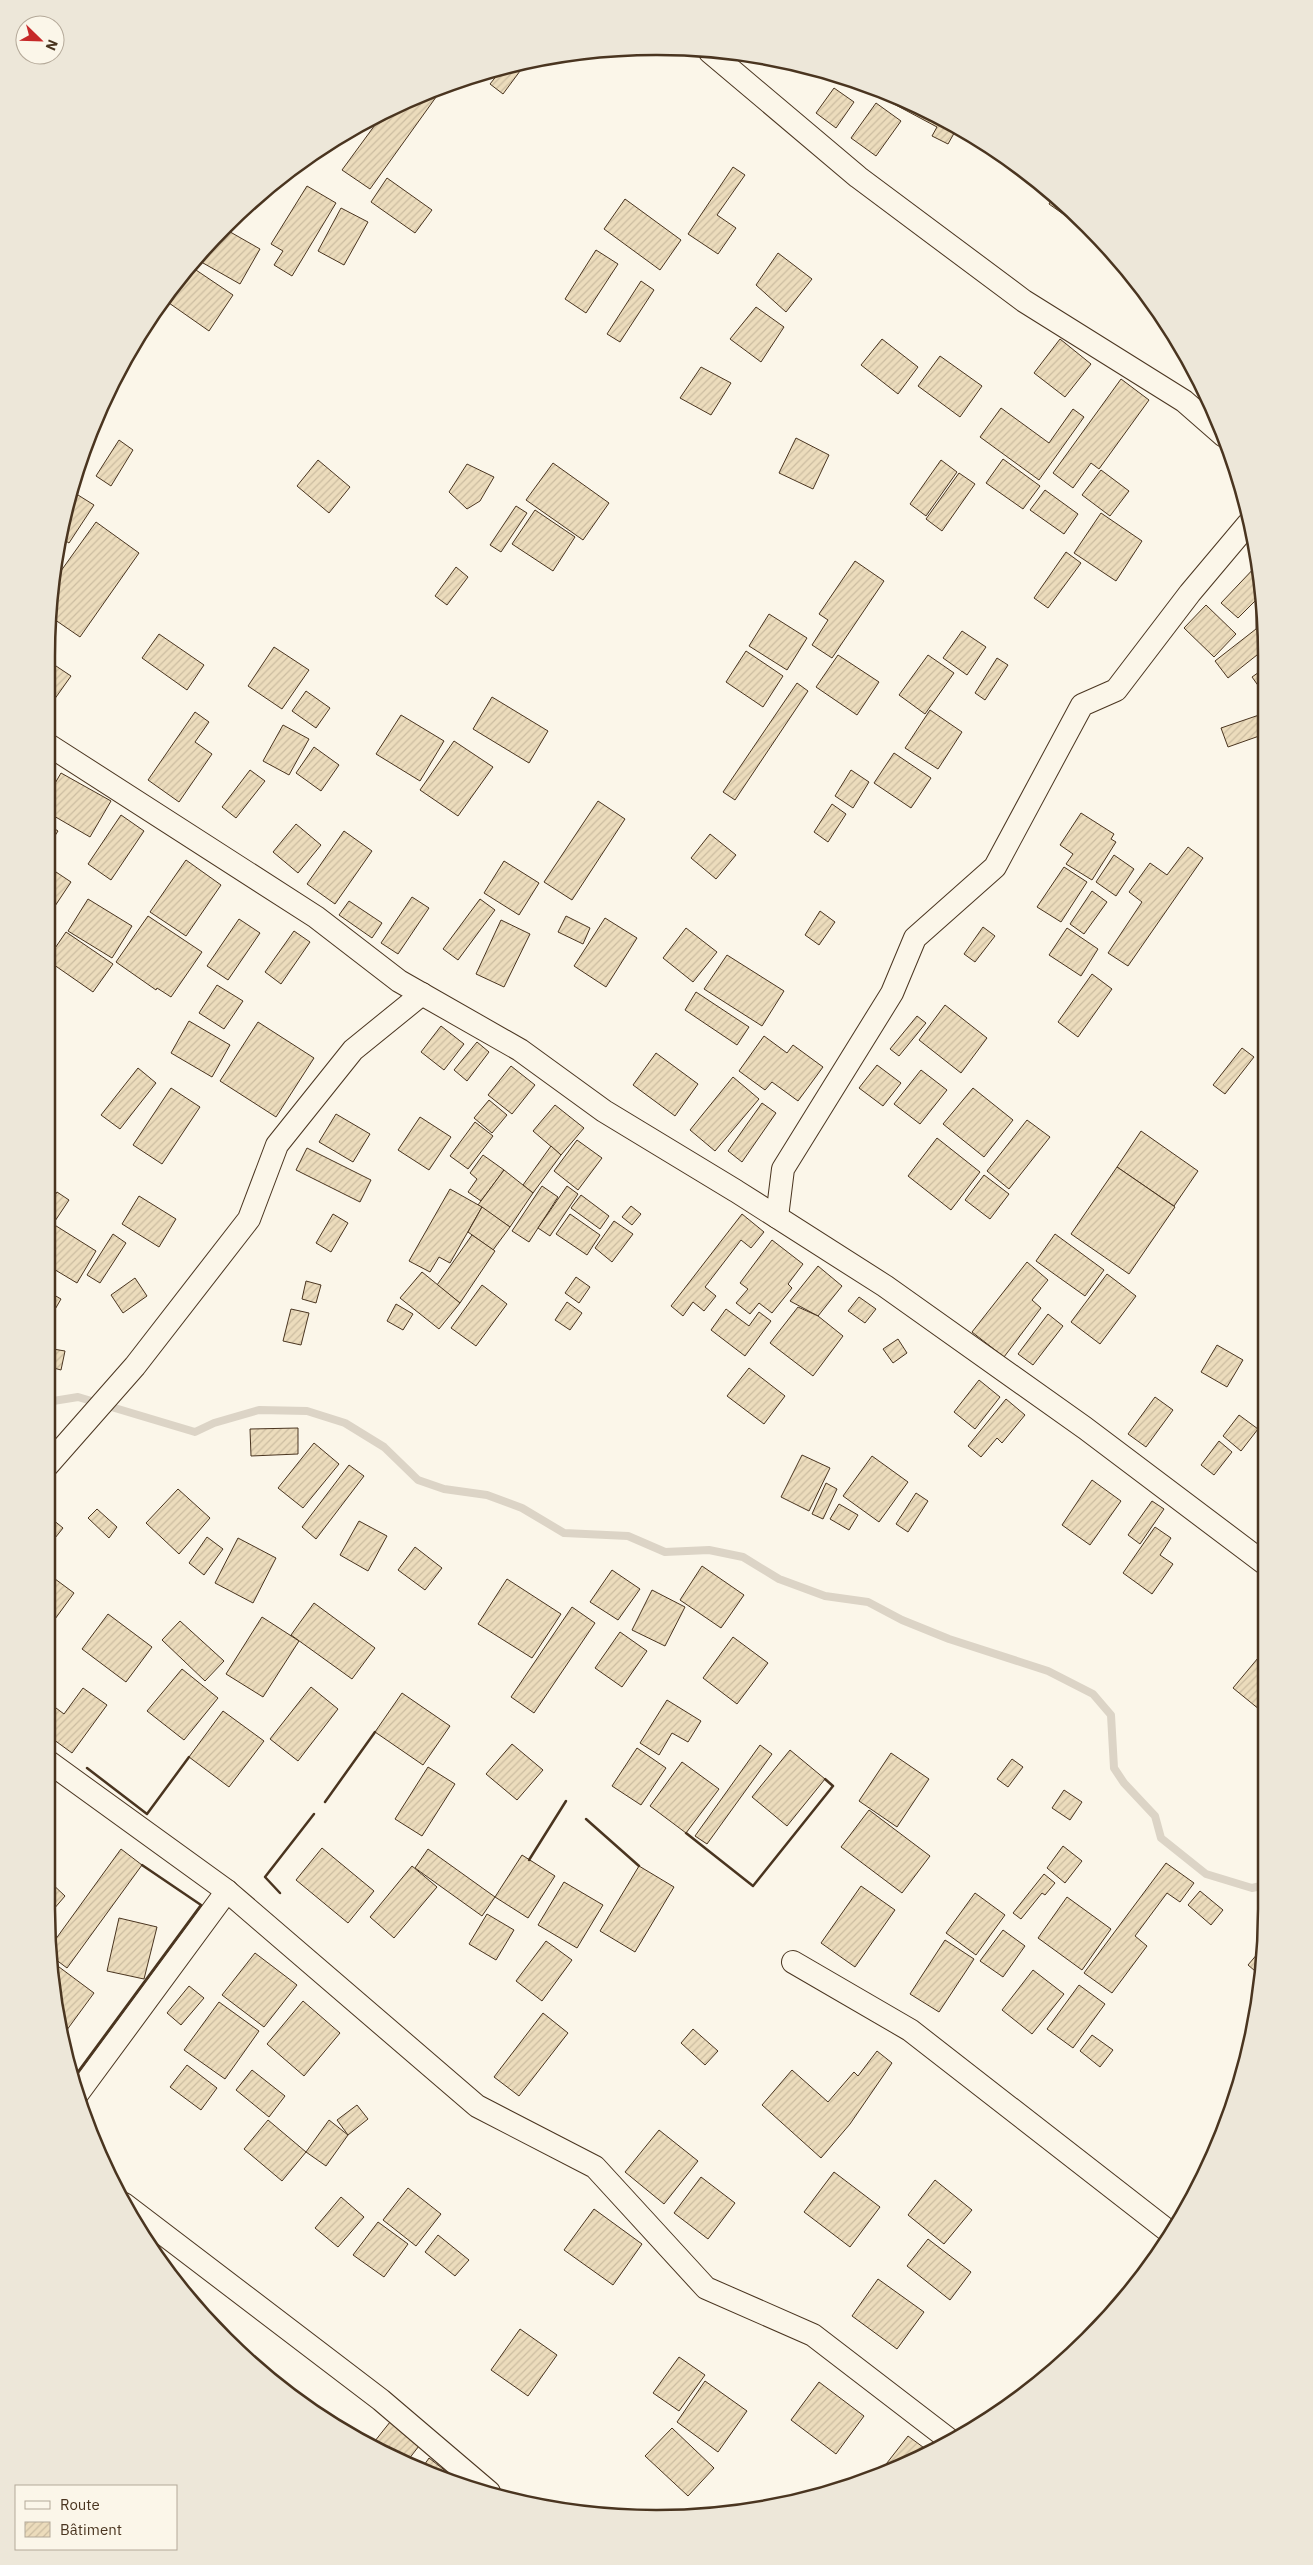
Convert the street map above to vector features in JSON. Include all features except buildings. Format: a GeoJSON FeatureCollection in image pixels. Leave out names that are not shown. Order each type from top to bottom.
{"type":"FeatureCollection","features":[{"type":"Feature","properties":{"kind":"street"},"geometry":{"type":"LineString","coordinates":[[717,58],[858,178],[1024,301],[1184,401],[1212,425]]}},
{"type":"Feature","properties":{"kind":"street"},"geometry":{"type":"LineString","coordinates":[[777,1217],[782,1168],[892,993],[915,938],[995,867],[1082,706],[1116,690],[1190,593],[1244,529]]}},
{"type":"Feature","properties":{"kind":"street"},"geometry":{"type":"LineString","coordinates":[[55,749],[316,917],[399,981],[520,1050],[604,1112],[777,1217],[885,1286],[1069,1417],[1258,1559]]}},
{"type":"Feature","properties":{"kind":"street"},"geometry":{"type":"LineString","coordinates":[[55,1457],[135,1366],[249,1220],[277,1145],[353,1050],[422,994]]}},
{"type":"Feature","properties":{"kind":"street"},"geometry":{"type":"LineString","coordinates":[[55,1767],[227,1891],[477,2106],[595,2167],[706,2288],[813,2334],[945,2436]]}},
{"type":"Feature","properties":{"kind":"street"},"geometry":{"type":"LineString","coordinates":[[82,2087],[227,1891]]}},
{"type":"Feature","properties":{"kind":"street"},"geometry":{"type":"LineString","coordinates":[[793,1962],[910,2030],[1165,2229]]}},
{"type":"Feature","properties":{"kind":"street"},"geometry":{"type":"LineString","coordinates":[[140,2216],[382,2400],[478,2483]]}},
{"type":"Feature","properties":{"kind":"waterway"},"geometry":{"type":"LineString","coordinates":[[55,1401],[78,1397],[195,1432],[214,1423],[259,1410],[307,1411],[345,1423],[384,1447],[418,1480],[444,1489],[487,1495],[522,1508],[564,1533],[628,1536],[665,1552],[709,1550],[743,1557],[779,1579],[825,1596],[868,1602],[902,1620],[949,1639],[1048,1671],[1093,1694],[1111,1715],[1114,1768],[1124,1783],[1155,1816],[1161,1838],[1206,1874],[1252,1888],[1258,1887]]}},
{"type":"Feature","properties":{"kind":"wall"},"geometry":{"type":"LineString","coordinates":[[325,1802],[375,1732]]}},
{"type":"Feature","properties":{"kind":"wall"},"geometry":{"type":"LineString","coordinates":[[87,1768],[147,1814],[189,1757]]}},
{"type":"Feature","properties":{"kind":"wall"},"geometry":{"type":"LineString","coordinates":[[686,1833],[753,1886],[833,1786],[825,1779]]}},
{"type":"Feature","properties":{"kind":"wall"},"geometry":{"type":"LineString","coordinates":[[529,1860],[566,1801]]}},
{"type":"Feature","properties":{"kind":"wall"},"geometry":{"type":"LineString","coordinates":[[280,1893],[265,1877],[314,1814]]}},
{"type":"Feature","properties":{"kind":"wall"},"geometry":{"type":"LineString","coordinates":[[586,1819],[639,1866]]}},
{"type":"Feature","properties":{"kind":"wall"},"geometry":{"type":"LineString","coordinates":[[78,2072],[201,1905],[142,1865]]}}]}
